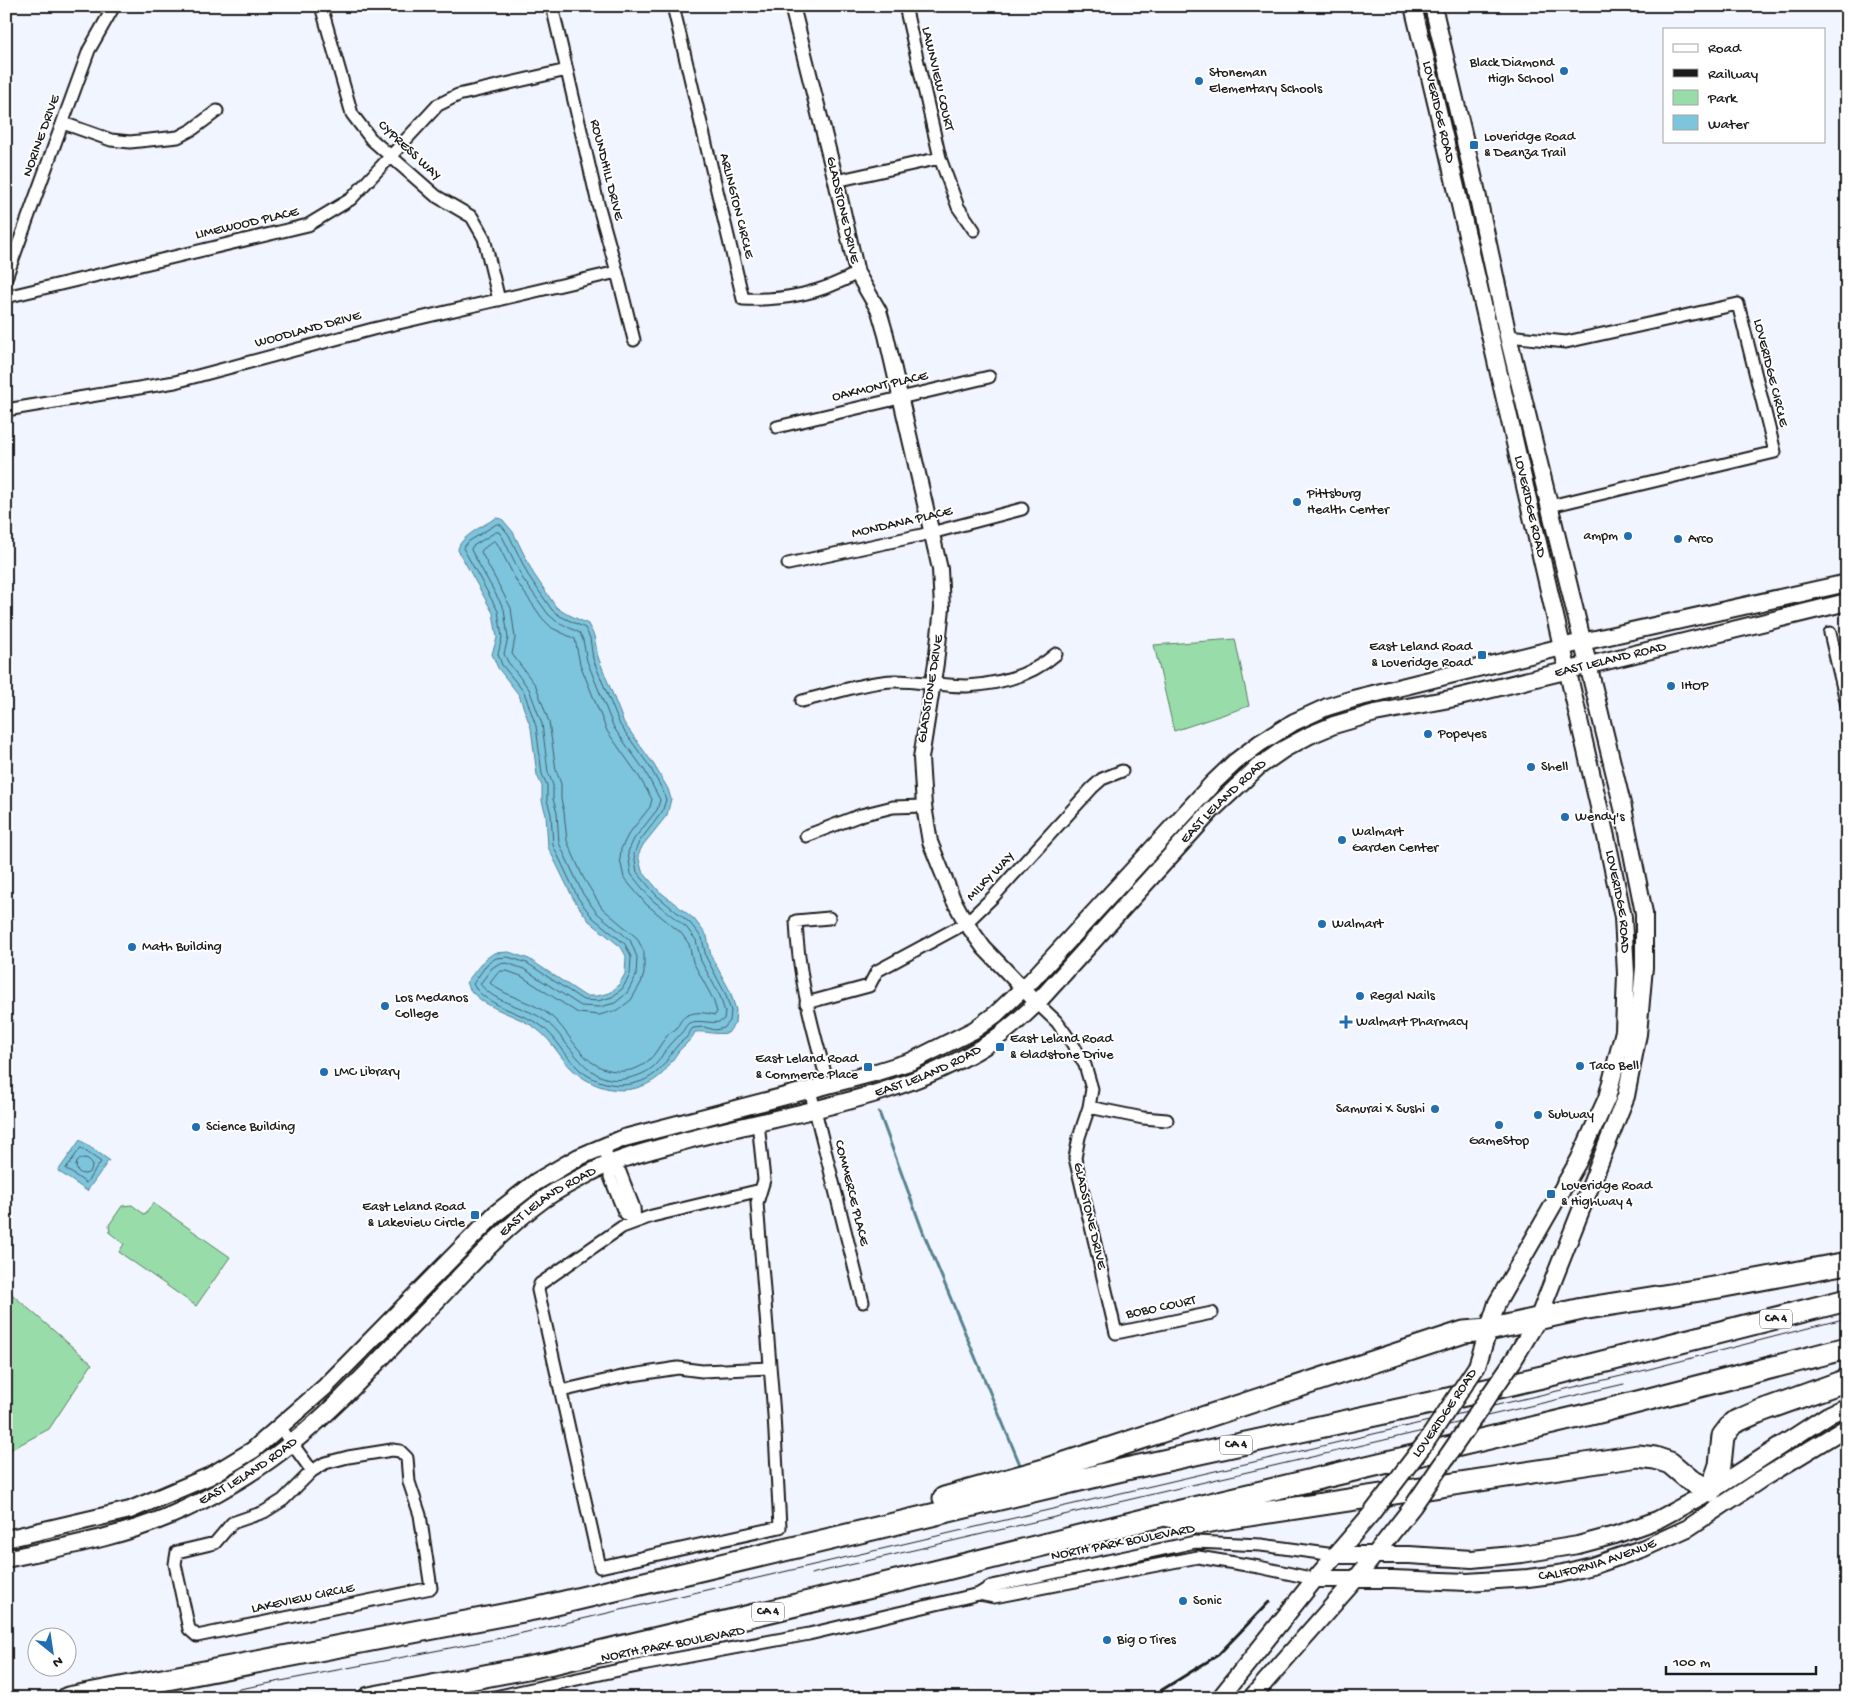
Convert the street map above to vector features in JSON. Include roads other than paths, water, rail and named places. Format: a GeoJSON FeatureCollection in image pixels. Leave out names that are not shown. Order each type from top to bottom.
{"type":"FeatureCollection","features":[{"type":"Feature","properties":{"kind":"highway"},"geometry":{"type":"LineString","coordinates":[[768,1554],[798,1538],[1006,1481],[1464,1332],[1488,1330],[1582,1309],[1719,1287],[1847,1263]]}},
{"type":"Feature","properties":{"kind":"highway","name":"CA 4"},"geometry":{"type":"LineString","coordinates":[[68,1698],[539,1608],[1126,1469],[1540,1377],[1847,1300]]}},
{"type":"Feature","properties":{"kind":"highway","name":"CA 4"},"geometry":{"type":"LineString","coordinates":[[369,1698],[553,1663],[930,1573],[1164,1514],[1599,1412],[1847,1348]]}},
{"type":"Feature","properties":{"kind":"highway"},"geometry":{"type":"LineString","coordinates":[[1164,1514],[1197,1523],[1638,1456],[1656,1458],[1670,1463],[1690,1480],[1711,1491],[1720,1465],[1723,1436],[1733,1423],[1847,1380]]}},
{"type":"Feature","properties":{"kind":"main road","name":"LOVERIDGE ROAD"},"geometry":{"type":"LineString","coordinates":[[1220,1698],[1315,1579],[1371,1514],[1426,1442],[1477,1366],[1497,1304],[1583,1152],[1607,1098],[1624,1031],[1626,974],[1623,917],[1568,670],[1413,6]]}},
{"type":"Feature","properties":{"kind":"main road","name":"LOVERIDGE ROAD"},"geometry":{"type":"LineString","coordinates":[[1251,1698],[1377,1555],[1513,1361],[1538,1319],[1626,1096],[1638,1034],[1644,967],[1644,913],[1638,879],[1508,336],[1480,204],[1433,6]]}},
{"type":"Feature","properties":{"kind":"main road"},"geometry":{"type":"LineString","coordinates":[[1459,201],[1480,204]]}},
{"type":"Feature","properties":{"kind":"main road","name":"EAST LELAND ROAD"},"geometry":{"type":"LineString","coordinates":[[6,1539],[130,1510],[210,1476],[253,1450],[325,1388],[495,1214],[536,1182],[579,1157],[624,1138],[810,1090],[912,1061],[974,1030],[996,1014],[1023,988],[1223,773],[1246,753],[1278,731],[1310,714],[1340,703],[1582,642],[1847,582]]}},
{"type":"Feature","properties":{"kind":"main road","name":"EAST LELAND ROAD"},"geometry":{"type":"LineString","coordinates":[[6,1559],[101,1538],[170,1516],[210,1496],[291,1444],[332,1408],[511,1226],[546,1198],[589,1173],[625,1157],[900,1085],[956,1061],[986,1045],[1037,1003],[1210,811],[1258,767],[1284,749],[1316,732],[1358,717],[1447,700],[1847,602]]}},
{"type":"Feature","properties":{"kind":"main road","name":"CALIFORNIA AVENUE"},"geometry":{"type":"LineString","coordinates":[[1335,1555],[1409,1555],[1472,1559],[1522,1554],[1578,1545],[1615,1535],[1657,1520],[1711,1491],[1828,1415],[1847,1406]]}},
{"type":"Feature","properties":{"kind":"main road","name":"CALIFORNIA AVENUE"},"geometry":{"type":"LineString","coordinates":[[1315,1579],[1393,1579],[1467,1582],[1528,1578],[1558,1574],[1615,1559],[1688,1528],[1760,1480],[1847,1427]]}},
{"type":"Feature","properties":{"kind":"street","name":"NORINE DRIVE"},"geometry":{"type":"LineString","coordinates":[[6,278],[88,50],[114,6]]}},
{"type":"Feature","properties":{"kind":"street","name":"CYPRESS WAY"},"geometry":{"type":"LineString","coordinates":[[321,6],[352,114],[371,138],[436,196],[472,217],[484,238],[499,300]]}},
{"type":"Feature","properties":{"kind":"street","name":"ROUNDHILL DRIVE"},"geometry":{"type":"LineString","coordinates":[[552,6],[598,204],[634,340]]}},
{"type":"Feature","properties":{"kind":"street","name":"ARLINGTON CIRCLE"},"geometry":{"type":"LineString","coordinates":[[673,6],[743,298],[761,300],[782,298],[838,284],[857,273]]}},
{"type":"Feature","properties":{"kind":"street","name":"GLADSTONE DRIVE"},"geometry":{"type":"LineString","coordinates":[[792,6],[857,273],[879,311],[940,569],[942,608],[936,663],[920,758],[924,806],[930,842],[953,899],[966,923],[984,948],[1057,1022],[1085,1065],[1092,1089],[1075,1158],[1116,1333]]}},
{"type":"Feature","properties":{"kind":"street","name":"LAWNVIEW COURT"},"geometry":{"type":"LineString","coordinates":[[905,6],[940,158],[958,207],[974,230]]}},
{"type":"Feature","properties":{"kind":"street","name":"LIMEWOOD PLACE"},"geometry":{"type":"LineString","coordinates":[[6,297],[308,225],[351,199],[438,105],[458,95],[567,70]]}},
{"type":"Feature","properties":{"kind":"street"},"geometry":{"type":"LineString","coordinates":[[63,123],[111,140],[130,142],[178,138],[217,111]]}},
{"type":"Feature","properties":{"kind":"street"},"geometry":{"type":"LineString","coordinates":[[836,181],[940,158]]}},
{"type":"Feature","properties":{"kind":"street","name":"WOODLAND DRIVE"},"geometry":{"type":"LineString","coordinates":[[6,410],[175,382],[372,329],[617,272]]}},
{"type":"Feature","properties":{"kind":"street","name":"LOVERIDGE CIRCLE"},"geometry":{"type":"LineString","coordinates":[[1508,336],[1566,342],[1738,304],[1775,452],[1550,506]]}},
{"type":"Feature","properties":{"kind":"street","name":"OAKMONT PLACE"},"geometry":{"type":"LineString","coordinates":[[777,426],[989,377]]}},
{"type":"Feature","properties":{"kind":"street","name":"MONDANA PLACE"},"geometry":{"type":"LineString","coordinates":[[788,564],[931,533],[1022,509]]}},
{"type":"Feature","properties":{"kind":"street"},"geometry":{"type":"LineString","coordinates":[[1830,633],[1844,683],[1847,706]]}},
{"type":"Feature","properties":{"kind":"street"},"geometry":{"type":"LineString","coordinates":[[802,701],[894,681],[968,686],[1005,680],[1042,666],[1056,654]]}},
{"type":"Feature","properties":{"kind":"street","name":"MILKY WAY"},"geometry":{"type":"LineString","coordinates":[[806,1003],[869,986],[877,971],[966,923],[994,896],[1092,788],[1102,779],[1122,771]]}},
{"type":"Feature","properties":{"kind":"street"},"geometry":{"type":"LineString","coordinates":[[806,836],[861,815],[893,807],[924,806]]}},
{"type":"Feature","properties":{"kind":"street"},"geometry":{"type":"LineString","coordinates":[[824,1069],[806,1003],[799,961],[796,921],[829,918]]}},
{"type":"Feature","properties":{"kind":"street","name":"COMMERCE PLACE"},"geometry":{"type":"LineString","coordinates":[[810,1090],[862,1302]]}},
{"type":"Feature","properties":{"kind":"street"},"geometry":{"type":"LineString","coordinates":[[1089,1107],[1143,1118],[1167,1120]]}},
{"type":"Feature","properties":{"kind":"street"},"geometry":{"type":"LineString","coordinates":[[758,1122],[764,1180],[757,1203],[780,1526],[600,1566],[538,1290],[540,1284],[622,1227],[652,1216],[760,1190]]}},
{"type":"Feature","properties":{"kind":"street"},"geometry":{"type":"LineString","coordinates":[[603,1147],[610,1164],[610,1177],[624,1212],[635,1222]]}},
{"type":"Feature","properties":{"kind":"street","name":"BOBO COURT"},"geometry":{"type":"LineString","coordinates":[[1116,1333],[1212,1313]]}},
{"type":"Feature","properties":{"kind":"street"},"geometry":{"type":"LineString","coordinates":[[561,1391],[626,1376],[678,1368],[702,1371],[770,1368]]}},
{"type":"Feature","properties":{"kind":"street"},"geometry":{"type":"LineString","coordinates":[[280,1427],[312,1471]]}},
{"type":"Feature","properties":{"kind":"street","name":"LAKEVIEW CIRCLE"},"geometry":{"type":"LineString","coordinates":[[392,1450],[400,1451],[406,1458],[409,1482],[420,1515],[431,1588],[197,1636],[189,1629],[187,1622],[175,1564],[177,1552],[215,1543],[232,1524],[264,1512],[284,1500],[312,1471],[324,1463],[392,1450]]}},
{"type":"Feature","properties":{"kind":"street","name":"NORTH PARK BOULEVARD"},"geometry":{"type":"LineString","coordinates":[[490,1698],[642,1665],[809,1634],[979,1594],[992,1586],[1195,1542],[1261,1545],[1335,1555]]}},
{"type":"Feature","properties":{"kind":"street","name":"NORTH PARK BOULEVARD"},"geometry":{"type":"LineString","coordinates":[[979,1594],[994,1597],[1198,1557],[1315,1579]]}},
{"type":"Feature","properties":{"kind":"water"},"geometry":{"type":"Polygon","coordinates":[[[496,518],[502,519],[513,532],[533,573],[556,607],[588,624],[594,636],[598,657],[624,723],[654,765],[668,789],[671,799],[667,815],[643,845],[638,855],[642,871],[659,891],[694,919],[707,936],[711,956],[730,991],[736,1010],[735,1023],[728,1033],[695,1032],[662,1074],[653,1081],[632,1089],[610,1089],[599,1086],[579,1075],[538,1030],[489,1005],[472,992],[466,983],[484,960],[494,953],[509,952],[529,959],[585,996],[610,993],[618,986],[625,974],[626,956],[621,947],[589,921],[574,900],[548,847],[542,786],[537,775],[531,728],[519,695],[498,668],[492,654],[497,638],[493,613],[458,550],[459,545],[467,536],[496,518]]]}},
{"type":"Feature","properties":{"kind":"water"},"geometry":{"type":"Polygon","coordinates":[[[80,1140],[109,1160],[87,1191],[58,1171],[80,1140]]]}},
{"type":"Feature","properties":{"kind":"waterway"},"geometry":{"type":"LineString","coordinates":[[879,1112],[923,1232],[1021,1467]]}},
{"type":"Feature","properties":{"kind":"tram line"},"geometry":{"type":"LineString","coordinates":[[194,1698],[501,1638],[1630,1374],[1847,1318]]}},
{"type":"Feature","properties":{"kind":"tram line"},"geometry":{"type":"LineString","coordinates":[[811,1574],[1624,1384]]}},
{"type":"Feature","properties":{"kind":"railway"},"geometry":{"type":"LineString","coordinates":[[1149,1698],[1218,1655],[1269,1602]]}},
{"type":"Feature","properties":{"kind":"place","name":"Black Diamond High School"},"geometry":{"type":"Point","coordinates":[1564,71]}},
{"type":"Feature","properties":{"kind":"place","name":"Stoneman Elementary Schools"},"geometry":{"type":"Point","coordinates":[1199,81]}},
{"type":"Feature","properties":{"kind":"place","name":"Loveridge Road & Deanza Trail"},"geometry":{"type":"Point","coordinates":[1474,145]}},
{"type":"Feature","properties":{"kind":"place","name":"Pittsburg Health Center"},"geometry":{"type":"Point","coordinates":[1297,502]}},
{"type":"Feature","properties":{"kind":"place","name":"ampm"},"geometry":{"type":"Point","coordinates":[1628,536]}},
{"type":"Feature","properties":{"kind":"place","name":"Arco"},"geometry":{"type":"Point","coordinates":[1678,539]}},
{"type":"Feature","properties":{"kind":"place","name":"East Leland Road & Loveridge Road"},"geometry":{"type":"Point","coordinates":[1482,655]}},
{"type":"Feature","properties":{"kind":"place","name":"IHOP"},"geometry":{"type":"Point","coordinates":[1671,686]}},
{"type":"Feature","properties":{"kind":"place","name":"Popeyes"},"geometry":{"type":"Point","coordinates":[1428,734]}},
{"type":"Feature","properties":{"kind":"place","name":"Shell"},"geometry":{"type":"Point","coordinates":[1531,767]}},
{"type":"Feature","properties":{"kind":"place","name":"Wendy's"},"geometry":{"type":"Point","coordinates":[1565,817]}},
{"type":"Feature","properties":{"kind":"place","name":"Walmart Garden Center"},"geometry":{"type":"Point","coordinates":[1342,840]}},
{"type":"Feature","properties":{"kind":"place","name":"Walmart"},"geometry":{"type":"Point","coordinates":[1322,924]}},
{"type":"Feature","properties":{"kind":"place","name":"Math Building"},"geometry":{"type":"Point","coordinates":[132,947]}},
{"type":"Feature","properties":{"kind":"place","name":"Regal Nails"},"geometry":{"type":"Point","coordinates":[1360,996]}},
{"type":"Feature","properties":{"kind":"place","name":"Los Medanos College"},"geometry":{"type":"Point","coordinates":[385,1006]}},
{"type":"Feature","properties":{"kind":"place","name":"Walmart Pharmacy"},"geometry":{"type":"Point","coordinates":[1346,1022]}},
{"type":"Feature","properties":{"kind":"place","name":"East Leland Road & Gladstone Drive"},"geometry":{"type":"Point","coordinates":[1000,1047]}},
{"type":"Feature","properties":{"kind":"place","name":"Taco Bell"},"geometry":{"type":"Point","coordinates":[1580,1066]}},
{"type":"Feature","properties":{"kind":"place","name":"East Leland Road & Commerce Place"},"geometry":{"type":"Point","coordinates":[868,1067]}},
{"type":"Feature","properties":{"kind":"place","name":"LMC Library"},"geometry":{"type":"Point","coordinates":[324,1072]}},
{"type":"Feature","properties":{"kind":"place","name":"Samurai X Sushi"},"geometry":{"type":"Point","coordinates":[1435,1109]}},
{"type":"Feature","properties":{"kind":"place","name":"Subway"},"geometry":{"type":"Point","coordinates":[1538,1115]}},
{"type":"Feature","properties":{"kind":"place","name":"GameStop"},"geometry":{"type":"Point","coordinates":[1499,1125]}},
{"type":"Feature","properties":{"kind":"place","name":"Science Building"},"geometry":{"type":"Point","coordinates":[196,1127]}},
{"type":"Feature","properties":{"kind":"place","name":"Loveridge Road & Highway 4"},"geometry":{"type":"Point","coordinates":[1551,1194]}},
{"type":"Feature","properties":{"kind":"place","name":"East Leland Road & Lakeview Circle"},"geometry":{"type":"Point","coordinates":[475,1215]}},
{"type":"Feature","properties":{"kind":"place","name":"Sonic"},"geometry":{"type":"Point","coordinates":[1183,1601]}},
{"type":"Feature","properties":{"kind":"place","name":"Big O Tires"},"geometry":{"type":"Point","coordinates":[1107,1640]}}]}
